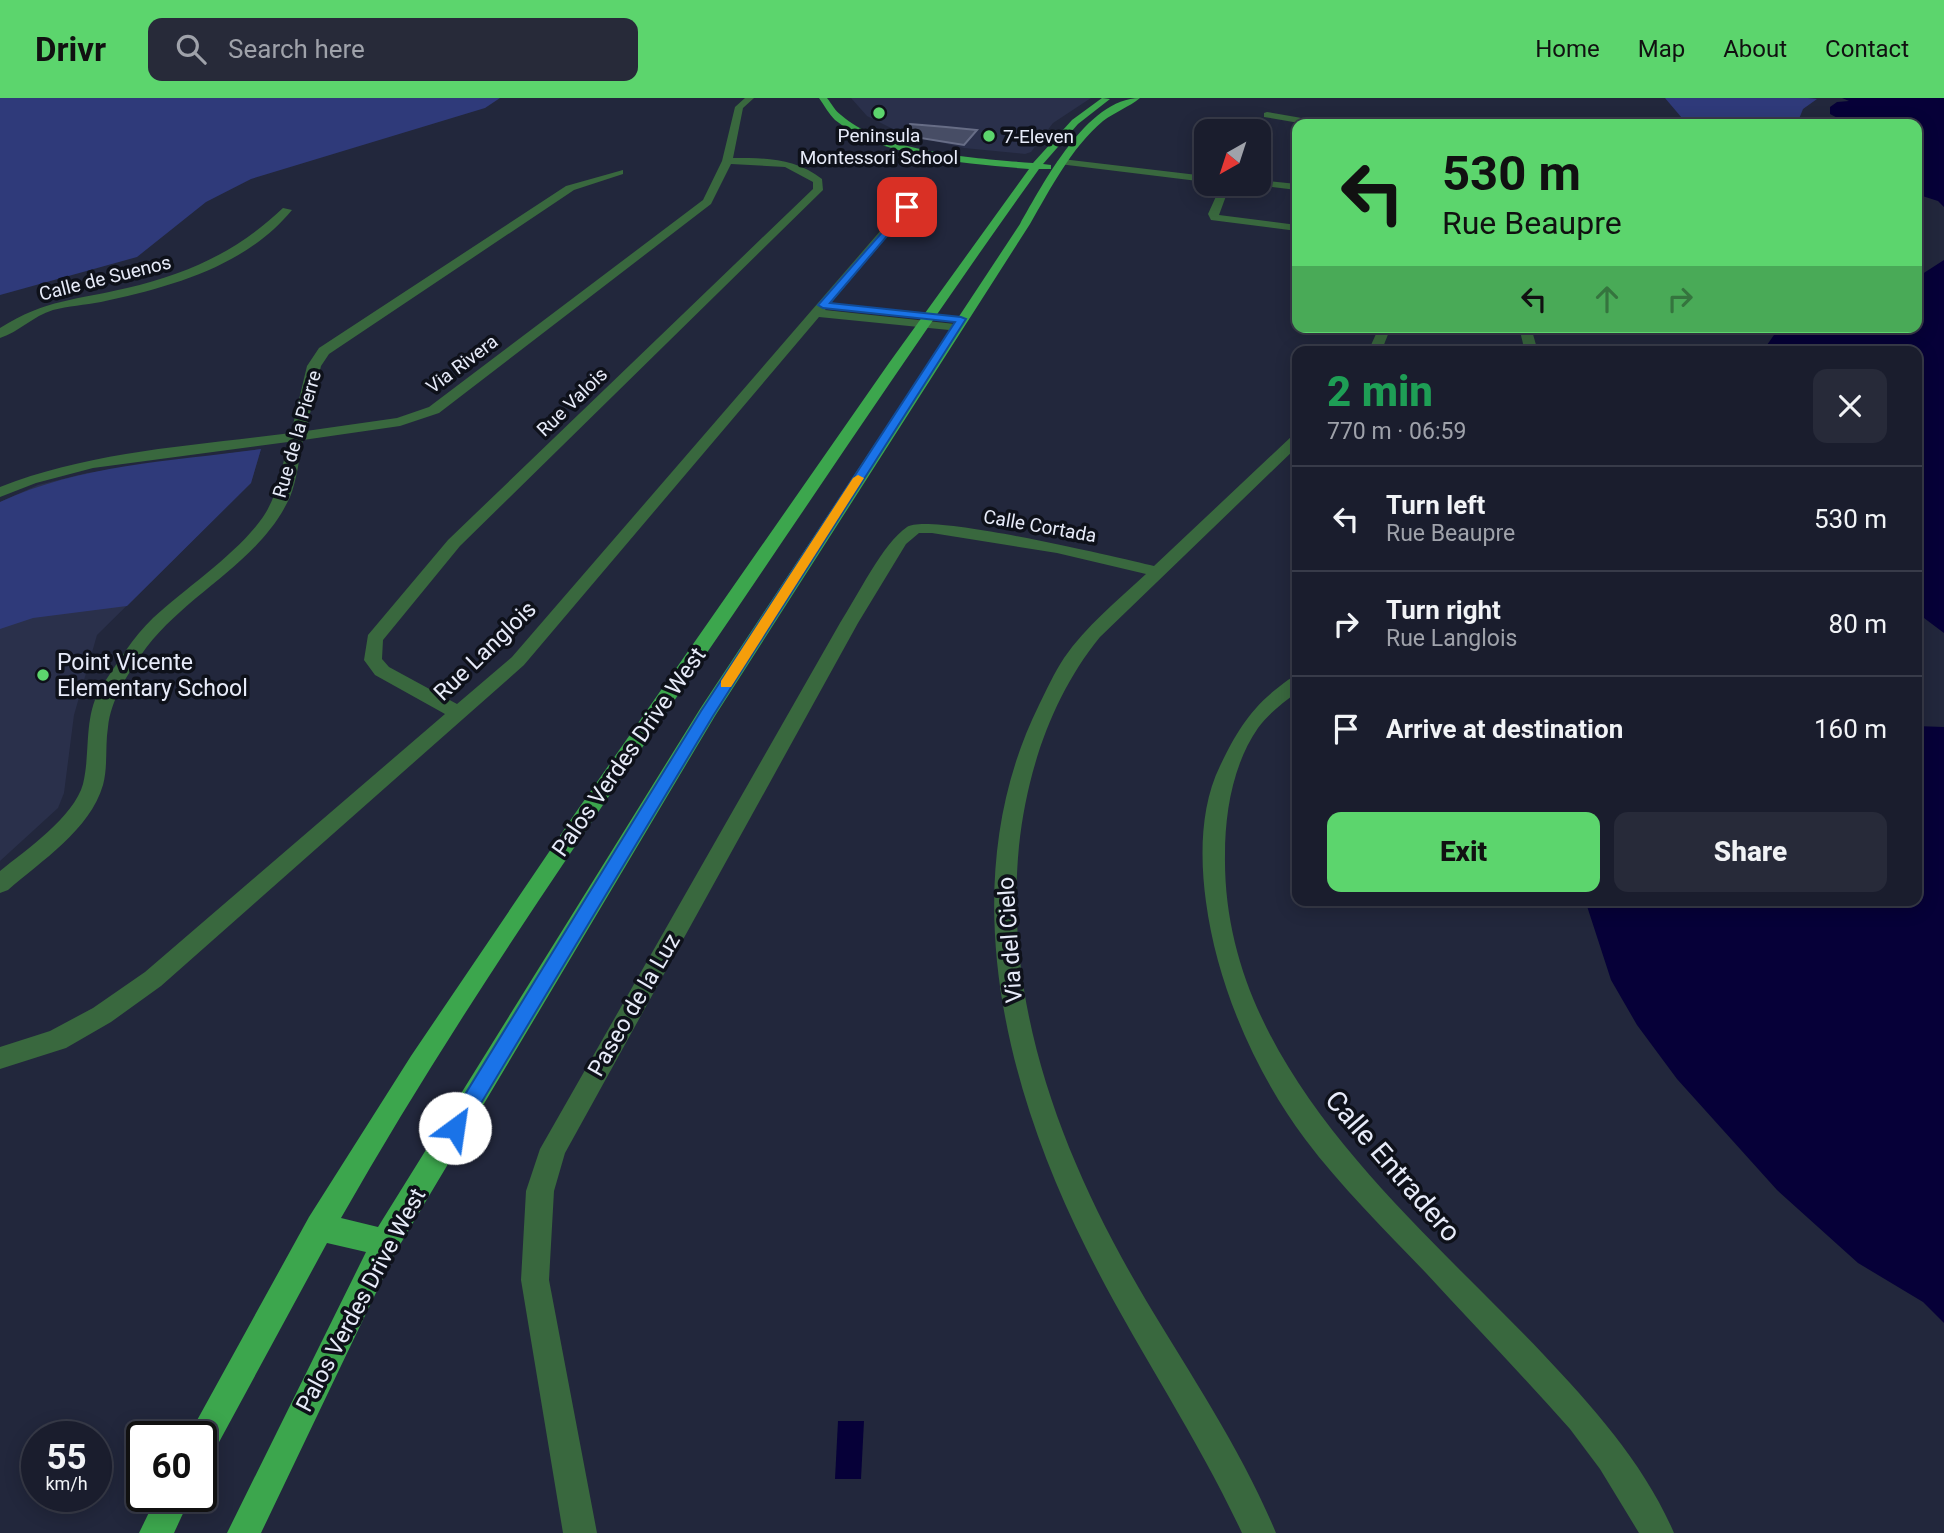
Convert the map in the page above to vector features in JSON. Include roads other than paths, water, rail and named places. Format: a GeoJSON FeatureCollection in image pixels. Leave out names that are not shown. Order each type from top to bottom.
{"type":"FeatureCollection","features":[{"type":"Feature","properties":{"kind":"main road"},"geometry":{"type":"LineString","coordinates":[[823,98],[830,112],[862,133],[908,148],[960,158],[1060,165]]}},
{"type":"Feature","properties":{"kind":"main road","name":"Palos Verdes Drive West"},"geometry":{"type":"LineString","coordinates":[[214,1421],[319,1227],[538,881],[654,717],[924,321],[1038,163],[1075,119],[1108,98]]}},
{"type":"Feature","properties":{"kind":"main road","name":"Palos Verdes Drive West"},"geometry":{"type":"LineString","coordinates":[[244,1533],[385,1243],[707,714],[1025,224],[1060,165],[1093,123],[1105,113],[1136,98]]}},
{"type":"Feature","properties":{"kind":"main road"},"geometry":{"type":"LineString","coordinates":[[844,107],[872,127]]}},
{"type":"Feature","properties":{"kind":"main road"},"geometry":{"type":"LineString","coordinates":[[830,112],[858,126],[872,127],[930,146],[1038,163]]}},
{"type":"Feature","properties":{"kind":"main road"},"geometry":{"type":"LineString","coordinates":[[319,1227],[385,1243]]}},
{"type":"Feature","properties":{"kind":"main road"},"geometry":{"type":"LineString","coordinates":[[156,1533],[167,1512]]}},
{"type":"Feature","properties":{"kind":"street","name":"Via Rivera"},"geometry":{"type":"LineString","coordinates":[[0,492],[51,473],[92,464],[400,422],[434,410],[707,202],[727,161],[739,107],[750,98]]}},
{"type":"Feature","properties":{"kind":"street"},"geometry":{"type":"LineString","coordinates":[[1267,115],[1292,119]]}},
{"type":"Feature","properties":{"kind":"street","name":"Rue Valois"},"geometry":{"type":"LineString","coordinates":[[458,713],[382,671],[373,660],[374,639],[454,543],[818,190],[818,181],[796,167],[770,162],[727,161]]}},
{"type":"Feature","properties":{"kind":"street"},"geometry":{"type":"LineString","coordinates":[[1060,165],[1194,178]]}},
{"type":"Feature","properties":{"kind":"street","name":"Rue de la Pierre"},"geometry":{"type":"LineString","coordinates":[[0,884],[57,835],[82,808],[93,784],[98,724],[115,679],[157,624],[250,541],[269,520],[283,495],[314,366],[324,351],[570,188],[619,172]]}},
{"type":"Feature","properties":{"kind":"street"},"geometry":{"type":"LineString","coordinates":[[1271,185],[1292,187]]}},
{"type":"Feature","properties":{"kind":"street","name":"Rue Langlois"},"geometry":{"type":"LineString","coordinates":[[0,1058],[57,1040],[102,1016],[153,979],[518,661],[924,187]]}},
{"type":"Feature","properties":{"kind":"street"},"geometry":{"type":"LineString","coordinates":[[1221,196],[1213,214],[1215,218],[1292,227]]}},
{"type":"Feature","properties":{"kind":"street","name":"Calle de Suenos"},"geometry":{"type":"LineString","coordinates":[[0,334],[42,309],[135,291],[208,267],[236,254],[265,234],[287,210]]}},
{"type":"Feature","properties":{"kind":"street"},"geometry":{"type":"LineString","coordinates":[[819,309],[958,324]]}},
{"type":"Feature","properties":{"kind":"street","name":"Via del Cielo"},"geometry":{"type":"LineString","coordinates":[[1259,1533],[1241,1491],[1204,1422],[1146,1328],[1095,1237],[1067,1178],[1021,1043],[1009,982],[1005,939],[1004,856],[1017,786],[1027,754],[1039,721],[1066,670],[1094,633],[1292,444]]}},
{"type":"Feature","properties":{"kind":"street","name":"Calle Cortada"},"geometry":{"type":"LineString","coordinates":[[915,528],[932,528],[1056,548],[1157,572]]}},
{"type":"Feature","properties":{"kind":"street","name":"Paseo de la Luz"},"geometry":{"type":"LineString","coordinates":[[580,1533],[535,1280],[540,1191],[553,1149],[820,671],[900,541],[915,528]]}},
{"type":"Feature","properties":{"kind":"street","name":"Calle Entradero"},"geometry":{"type":"LineString","coordinates":[[1292,687],[1248,727],[1229,765],[1215,819],[1213,887],[1222,933],[1243,1000],[1271,1060],[1303,1114],[1353,1175],[1583,1421],[1657,1533]]}},
{"type":"Feature","properties":{"kind":"place","name":"Peninsula Montessori School"},"geometry":{"type":"Point","coordinates":[879,113]}},
{"type":"Feature","properties":{"kind":"place","name":"7-Eleven"},"geometry":{"type":"Point","coordinates":[989,136]}},
{"type":"Feature","properties":{"kind":"place","name":"Point Vicente Elementary School"},"geometry":{"type":"Point","coordinates":[43,675]}}]}
